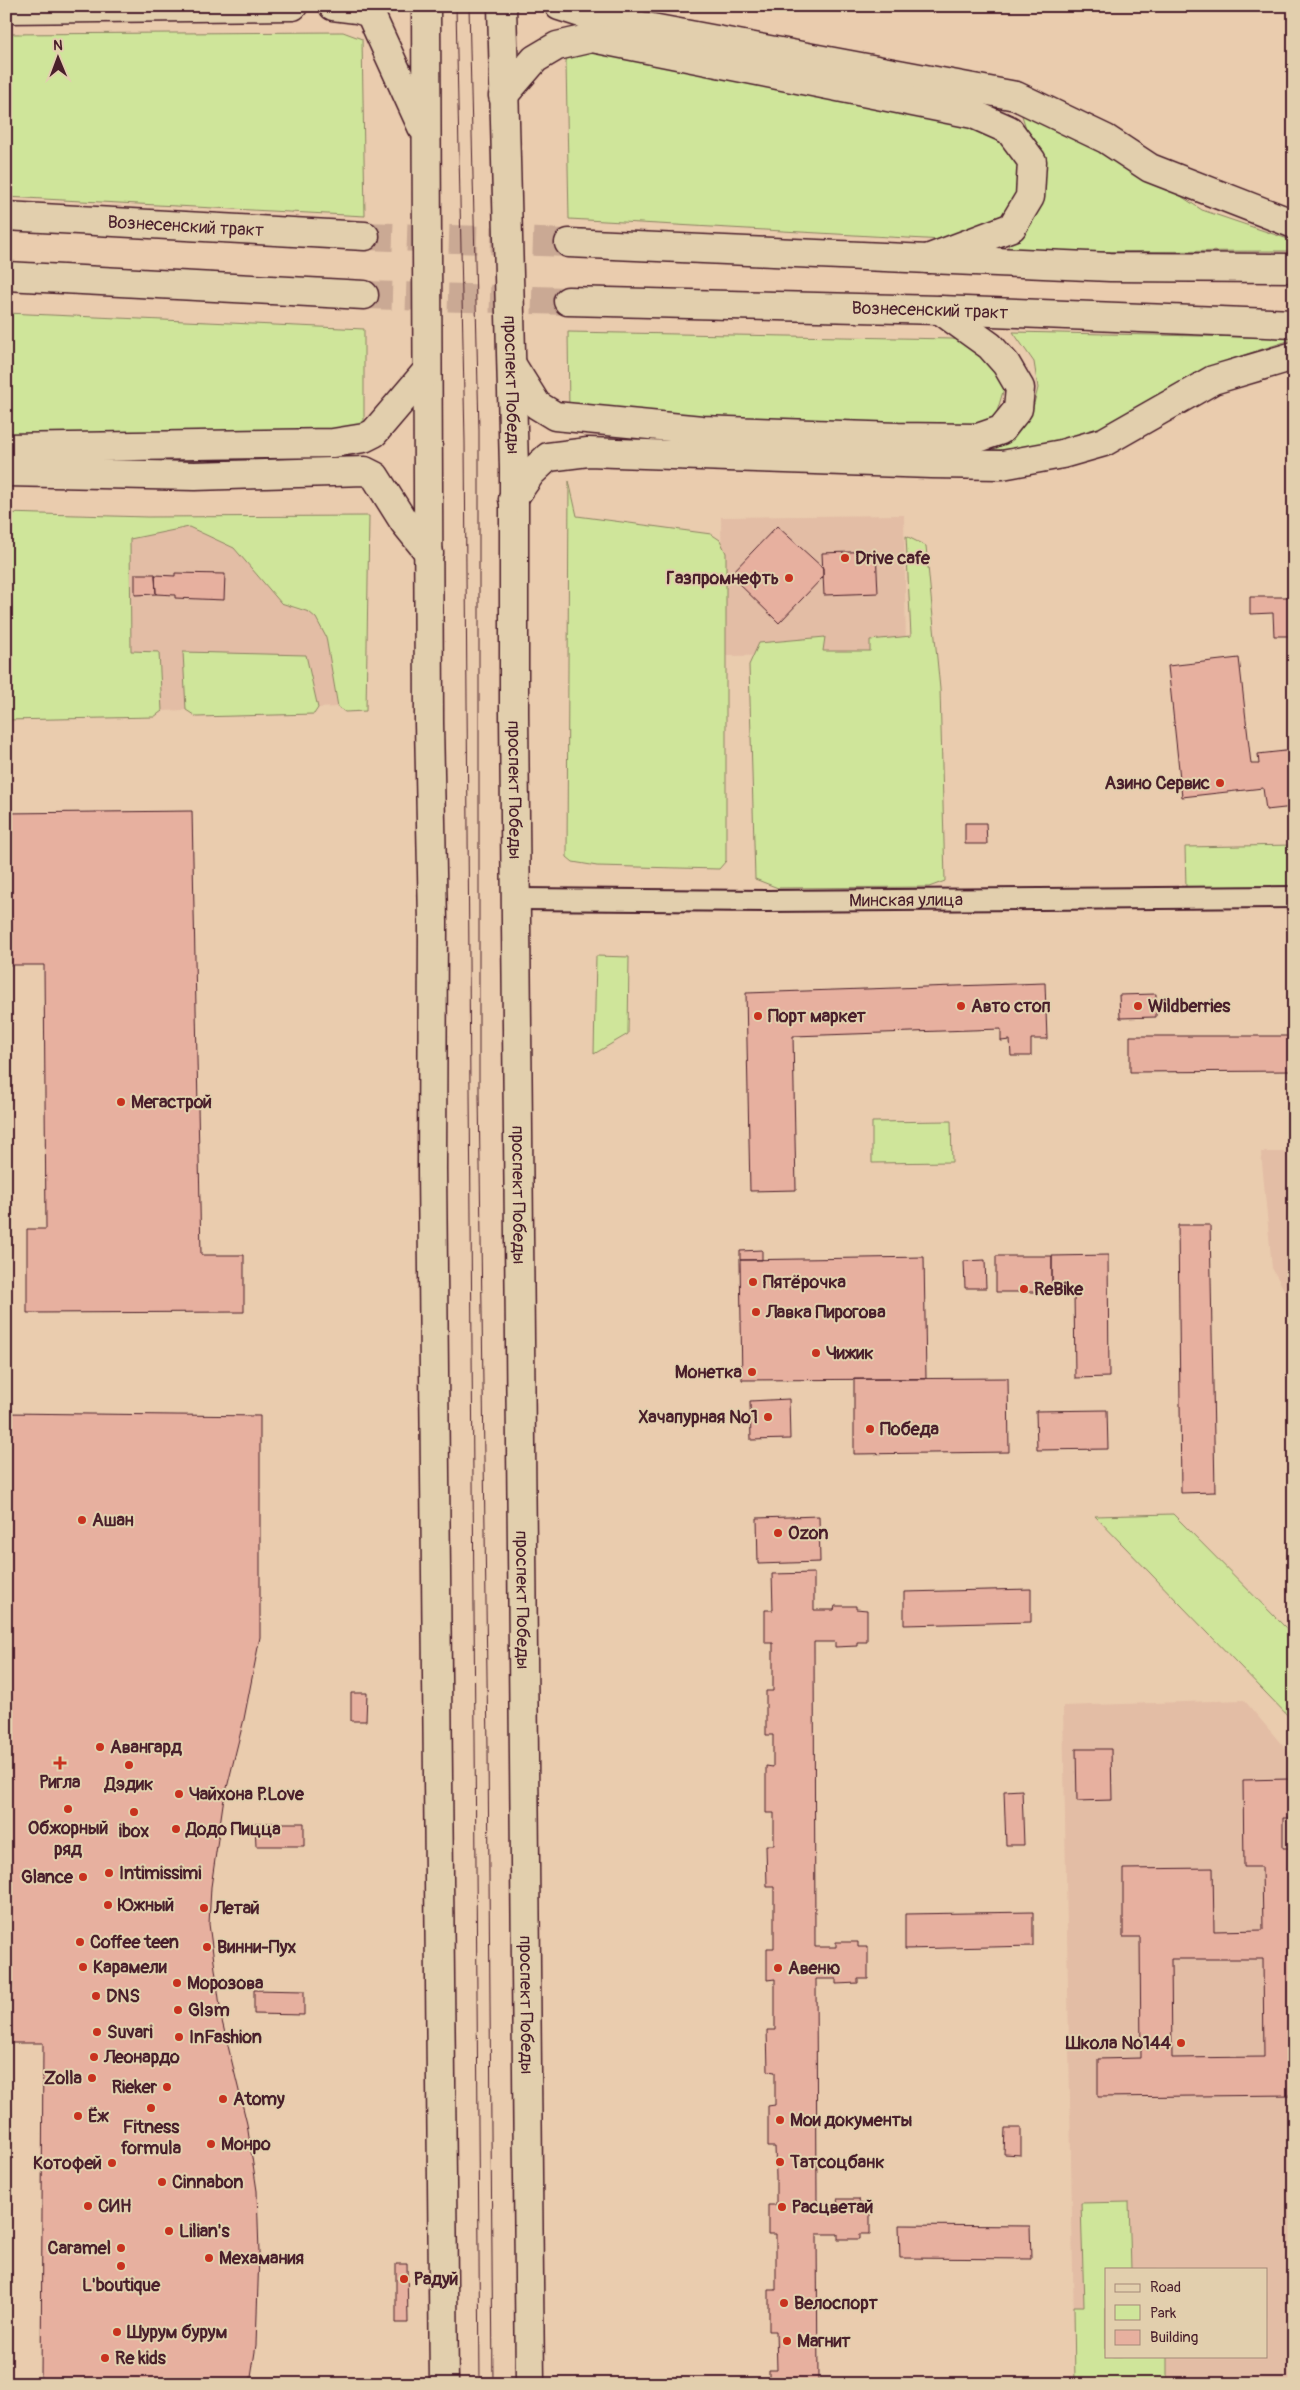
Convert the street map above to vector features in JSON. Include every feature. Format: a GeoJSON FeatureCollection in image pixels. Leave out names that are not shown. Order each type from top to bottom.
{"type":"FeatureCollection","features":[{"type":"Feature","properties":{"kind":"main road"},"geometry":{"type":"LineString","coordinates":[[6,9],[293,6]]}},
{"type":"Feature","properties":{"kind":"main road"},"geometry":{"type":"LineString","coordinates":[[333,6],[357,9],[370,13],[427,136]]}},
{"type":"Feature","properties":{"kind":"main road"},"geometry":{"type":"LineString","coordinates":[[426,6],[426,372],[433,922],[432,1169],[444,2384]]}},
{"type":"Feature","properties":{"kind":"main road","name":"проспект Победы"},"geometry":{"type":"LineString","coordinates":[[502,6],[503,96],[512,365],[530,2384]]}},
{"type":"Feature","properties":{"kind":"main road"},"geometry":{"type":"LineString","coordinates":[[559,6],[593,17],[1016,96],[1106,139],[1150,168],[1294,224]]}},
{"type":"Feature","properties":{"kind":"main road"},"geometry":{"type":"LineString","coordinates":[[503,96],[535,59],[558,46],[592,38],[973,114],[1009,130],[1032,161],[1030,197],[1012,227],[927,259]]}},
{"type":"Feature","properties":{"kind":"main road","name":"Вознесенский тракт"},"geometry":{"type":"LineString","coordinates":[[6,216],[365,236]]}},
{"type":"Feature","properties":{"kind":"main road"},"geometry":{"type":"LineString","coordinates":[[569,243],[1110,267],[1294,268]]}},
{"type":"Feature","properties":{"kind":"main road"},"geometry":{"type":"LineString","coordinates":[[6,276],[364,295]]}},
{"type":"Feature","properties":{"kind":"main road","name":"Вознесенский тракт"},"geometry":{"type":"LineString","coordinates":[[568,301],[940,310],[1294,324]]}},
{"type":"Feature","properties":{"kind":"main road"},"geometry":{"type":"LineString","coordinates":[[512,365],[537,405],[555,416],[702,430],[898,437],[978,438],[1001,430],[1018,410],[1020,388],[1006,364],[990,346],[940,310]]}},
{"type":"Feature","properties":{"kind":"main road"},"geometry":{"type":"LineString","coordinates":[[513,500],[531,473],[548,457],[588,452],[931,464],[1002,465],[1036,459],[1104,442],[1213,380],[1294,356]]}},
{"type":"Feature","properties":{"kind":"main road"},"geometry":{"type":"LineString","coordinates":[[6,448],[333,443],[364,438],[374,433],[426,372]]}},
{"type":"Feature","properties":{"kind":"main road"},"geometry":{"type":"LineString","coordinates":[[6,472],[195,476],[365,471],[375,476],[404,522],[429,554]]}},
{"type":"Feature","properties":{"kind":"street","name":"Минская улица"},"geometry":{"type":"LineString","coordinates":[[517,899],[766,901],[1294,897]]}},
{"type":"Feature","properties":{"kind":"shaded area"},"geometry":{"type":"Polygon","coordinates":[[[904,515],[906,654],[723,656],[721,517],[904,515]]]}},
{"type":"Feature","properties":{"kind":"shaded area"},"geometry":{"type":"Polygon","coordinates":[[[189,527],[234,548],[294,609],[309,612],[316,618],[326,637],[338,707],[318,708],[314,714],[197,717],[186,710],[162,711],[159,652],[131,652],[130,539],[189,527]]]}},
{"type":"Feature","properties":{"kind":"shaded area"},"geometry":{"type":"Polygon","coordinates":[[[1261,1152],[1294,1152],[1294,1307],[1272,1268],[1261,1152]]]}},
{"type":"Feature","properties":{"kind":"shaded area","name":"Школа №144"},"geometry":{"type":"Polygon","coordinates":[[[1244,1700],[1294,1759],[1294,2384],[1075,2384],[1063,1706],[1244,1700]]]}},
{"type":"Feature","properties":{"kind":"green space"},"geometry":{"type":"Polygon","coordinates":[[[343,32],[362,39],[365,216],[6,197],[6,34],[343,32]]]}},
{"type":"Feature","properties":{"kind":"green space"},"geometry":{"type":"Polygon","coordinates":[[[589,47],[962,116],[1004,137],[1018,164],[1018,190],[1000,225],[943,240],[569,219],[566,62],[568,50],[589,47]]]}},
{"type":"Feature","properties":{"kind":"green space"},"geometry":{"type":"Polygon","coordinates":[[[1018,103],[1091,137],[1202,210],[1294,241],[1294,251],[1005,252],[1030,207],[1037,163],[1018,103]]]}},
{"type":"Feature","properties":{"kind":"green space"},"geometry":{"type":"Polygon","coordinates":[[[6,313],[364,329],[364,423],[340,435],[6,440],[6,313]]]}},
{"type":"Feature","properties":{"kind":"green space"},"geometry":{"type":"Polygon","coordinates":[[[568,332],[952,339],[979,343],[1005,385],[996,415],[977,429],[569,412],[568,332]]]}},
{"type":"Feature","properties":{"kind":"green space"},"geometry":{"type":"Polygon","coordinates":[[[1013,332],[1294,339],[1228,360],[1177,391],[1114,423],[1072,438],[1028,449],[993,450],[1014,439],[1031,415],[1038,388],[1034,362],[1013,332]]]}},
{"type":"Feature","properties":{"kind":"green space"},"geometry":{"type":"Polygon","coordinates":[[[569,481],[577,516],[711,534],[720,540],[726,553],[726,861],[719,869],[597,866],[573,862],[567,857],[569,481]]]}},
{"type":"Feature","properties":{"kind":"green space"},"geometry":{"type":"Polygon","coordinates":[[[6,513],[147,517],[369,516],[366,711],[345,712],[338,707],[326,637],[316,618],[309,612],[281,603],[234,548],[189,527],[130,539],[131,651],[159,652],[162,711],[154,717],[7,720],[6,513]]]}},
{"type":"Feature","properties":{"kind":"green space"},"geometry":{"type":"Polygon","coordinates":[[[906,536],[926,546],[940,689],[945,881],[929,887],[778,888],[755,879],[749,665],[759,643],[825,637],[823,651],[870,651],[870,640],[911,636],[906,536]]]}},
{"type":"Feature","properties":{"kind":"green space"},"geometry":{"type":"Polygon","coordinates":[[[183,652],[306,655],[318,708],[314,714],[197,717],[186,710],[183,652]]]}},
{"type":"Feature","properties":{"kind":"green space"},"geometry":{"type":"Polygon","coordinates":[[[1294,845],[1294,886],[1186,888],[1185,847],[1294,845]]]}},
{"type":"Feature","properties":{"kind":"green space"},"geometry":{"type":"Polygon","coordinates":[[[596,956],[629,957],[628,1034],[594,1054],[596,956]]]}},
{"type":"Feature","properties":{"kind":"green space"},"geometry":{"type":"Polygon","coordinates":[[[951,1121],[952,1162],[872,1163],[872,1122],[951,1121]]]}},
{"type":"Feature","properties":{"kind":"green space"},"geometry":{"type":"Polygon","coordinates":[[[1173,1514],[1294,1636],[1294,1722],[1095,1516],[1173,1514]]]}},
{"type":"Feature","properties":{"kind":"green space"},"geometry":{"type":"Polygon","coordinates":[[[1129,2202],[1131,2268],[1105,2268],[1105,2358],[1167,2358],[1167,2384],[1075,2384],[1074,2306],[1084,2306],[1081,2203],[1129,2202]]]}},
{"type":"Feature","properties":{"kind":"building"},"geometry":{"type":"Polygon","coordinates":[[[777,526],[823,568],[823,577],[779,623],[730,575],[777,526]]]}},
{"type":"Feature","properties":{"kind":"building"},"geometry":{"type":"Polygon","coordinates":[[[876,551],[878,593],[824,595],[822,553],[876,551]]]}},
{"type":"Feature","properties":{"kind":"building"},"geometry":{"type":"Polygon","coordinates":[[[175,573],[225,574],[224,600],[175,598],[175,595],[156,594],[155,575],[175,576],[175,573]]]}},
{"type":"Feature","properties":{"kind":"building"},"geometry":{"type":"Polygon","coordinates":[[[135,574],[155,574],[156,594],[135,595],[135,574]]]}},
{"type":"Feature","properties":{"kind":"building"},"geometry":{"type":"Polygon","coordinates":[[[1250,597],[1294,597],[1294,679],[1292,636],[1274,636],[1273,613],[1250,614],[1250,597]]]}},
{"type":"Feature","properties":{"kind":"building"},"geometry":{"type":"Polygon","coordinates":[[[1239,658],[1251,764],[1259,764],[1258,754],[1294,750],[1294,807],[1266,810],[1263,788],[1182,797],[1168,666],[1239,658]]]}},
{"type":"Feature","properties":{"kind":"building","name":"Мегастрой"},"geometry":{"type":"Polygon","coordinates":[[[192,811],[201,1255],[244,1255],[244,1312],[27,1313],[27,1229],[46,1229],[44,965],[6,965],[6,813],[192,811]]]}},
{"type":"Feature","properties":{"kind":"building"},"geometry":{"type":"Polygon","coordinates":[[[965,823],[986,823],[987,844],[965,844],[965,823]]]}},
{"type":"Feature","properties":{"kind":"building"},"geometry":{"type":"Polygon","coordinates":[[[1045,983],[1047,1039],[1031,1039],[1031,1056],[1011,1056],[1010,1040],[1001,1041],[1001,1029],[793,1036],[796,1190],[750,1191],[746,993],[1045,983]]]}},
{"type":"Feature","properties":{"kind":"building"},"geometry":{"type":"Polygon","coordinates":[[[1156,994],[1156,1017],[1120,1018],[1119,995],[1156,994]]]}},
{"type":"Feature","properties":{"kind":"building"},"geometry":{"type":"Polygon","coordinates":[[[1130,1036],[1294,1036],[1294,1071],[1130,1072],[1130,1036]]]}},
{"type":"Feature","properties":{"kind":"building"},"geometry":{"type":"Polygon","coordinates":[[[1178,1225],[1210,1225],[1215,1492],[1181,1493],[1178,1225]]]}},
{"type":"Feature","properties":{"kind":"building"},"geometry":{"type":"Polygon","coordinates":[[[762,1250],[762,1260],[740,1260],[740,1251],[762,1250]]]}},
{"type":"Feature","properties":{"kind":"building"},"geometry":{"type":"Polygon","coordinates":[[[1108,1255],[1109,1377],[1075,1378],[1074,1291],[1052,1292],[1052,1256],[1108,1255]]]}},
{"type":"Feature","properties":{"kind":"building"},"geometry":{"type":"Polygon","coordinates":[[[996,1256],[1052,1256],[1052,1292],[996,1292],[996,1256]]]}},
{"type":"Feature","properties":{"kind":"building"},"geometry":{"type":"Polygon","coordinates":[[[924,1257],[926,1379],[742,1380],[740,1260],[924,1257]]]}},
{"type":"Feature","properties":{"kind":"building"},"geometry":{"type":"Polygon","coordinates":[[[985,1260],[986,1288],[965,1288],[964,1261],[985,1260]]]}},
{"type":"Feature","properties":{"kind":"building"},"geometry":{"type":"Polygon","coordinates":[[[1008,1378],[1009,1452],[854,1454],[854,1379],[1008,1378]]]}},
{"type":"Feature","properties":{"kind":"building"},"geometry":{"type":"Polygon","coordinates":[[[789,1399],[790,1439],[751,1440],[750,1401],[789,1399]]]}},
{"type":"Feature","properties":{"kind":"building"},"geometry":{"type":"Polygon","coordinates":[[[1107,1410],[1108,1449],[1037,1450],[1036,1411],[1107,1410]]]}},
{"type":"Feature","properties":{"kind":"building","name":"Южный"},"geometry":{"type":"Polygon","coordinates":[[[6,1413],[260,1416],[260,1637],[244,1719],[223,1804],[211,1887],[209,1924],[222,2021],[247,2124],[257,2191],[259,2253],[256,2345],[250,2384],[41,2384],[43,2043],[6,2043],[6,1413]]]}},
{"type":"Feature","properties":{"kind":"building"},"geometry":{"type":"Polygon","coordinates":[[[819,1516],[820,1562],[758,1564],[757,1518],[819,1516]]]}},
{"type":"Feature","properties":{"kind":"building"},"geometry":{"type":"Polygon","coordinates":[[[814,1573],[814,1610],[834,1610],[835,1606],[856,1606],[856,1609],[867,1610],[867,1642],[857,1642],[857,1646],[835,1647],[835,1642],[814,1642],[815,1947],[836,1947],[836,1942],[858,1942],[858,1947],[868,1947],[868,1979],[858,1979],[858,1983],[836,1984],[836,1979],[816,1979],[817,2205],[838,2205],[837,2199],[859,2199],[860,2204],[870,2204],[870,2234],[860,2234],[860,2239],[838,2239],[838,2234],[817,2234],[818,2384],[769,2384],[769,2370],[777,2370],[776,2331],[769,2331],[769,2290],[776,2290],[776,2234],[768,2234],[768,2205],[776,2205],[775,2147],[768,2147],[768,2106],[775,2105],[775,2072],[768,2071],[767,2030],[775,2030],[775,1979],[767,1980],[767,1948],[774,1948],[774,1887],[767,1887],[766,1845],[774,1845],[774,1813],[766,1813],[766,1766],[773,1767],[773,1735],[766,1735],[766,1691],[773,1691],[773,1643],[765,1643],[765,1610],[773,1610],[772,1574],[814,1573]]]}},
{"type":"Feature","properties":{"kind":"building"},"geometry":{"type":"Polygon","coordinates":[[[1031,1589],[1031,1622],[904,1625],[904,1592],[1031,1589]]]}},
{"type":"Feature","properties":{"kind":"building"},"geometry":{"type":"Polygon","coordinates":[[[351,1693],[367,1693],[366,1721],[351,1721],[351,1693]]]}},
{"type":"Feature","properties":{"kind":"building"},"geometry":{"type":"Polygon","coordinates":[[[1076,1749],[1111,1749],[1112,1800],[1077,1801],[1076,1749]]]}},
{"type":"Feature","properties":{"kind":"building"},"geometry":{"type":"Polygon","coordinates":[[[1289,1779],[1290,1818],[1283,1818],[1283,1848],[1294,1848],[1294,2095],[1098,2097],[1098,2059],[1141,2058],[1140,1937],[1123,1937],[1123,1869],[1213,1868],[1214,1931],[1263,1930],[1262,1867],[1244,1867],[1243,1780],[1289,1779]],[[1171,1959],[1172,2058],[1264,2057],[1263,1959],[1171,1959]]]}},
{"type":"Feature","properties":{"kind":"building"},"geometry":{"type":"Polygon","coordinates":[[[1022,1790],[1024,1845],[1006,1845],[1004,1791],[1022,1790]]]}},
{"type":"Feature","properties":{"kind":"building"},"geometry":{"type":"Polygon","coordinates":[[[255,1823],[304,1823],[304,1846],[256,1846],[255,1823]]]}},
{"type":"Feature","properties":{"kind":"building"},"geometry":{"type":"Polygon","coordinates":[[[1033,1912],[1033,1946],[905,1949],[905,1914],[1033,1912]]]}},
{"type":"Feature","properties":{"kind":"building"},"geometry":{"type":"Polygon","coordinates":[[[254,1990],[304,1991],[304,2015],[254,2014],[254,1990]]]}},
{"type":"Feature","properties":{"kind":"building"},"geometry":{"type":"Polygon","coordinates":[[[1005,2128],[1021,2128],[1021,2155],[1004,2154],[1005,2128]]]}},
{"type":"Feature","properties":{"kind":"building"},"geometry":{"type":"Polygon","coordinates":[[[899,2225],[1030,2226],[1031,2259],[900,2258],[899,2225]]]}},
{"type":"Feature","properties":{"kind":"building"},"geometry":{"type":"Polygon","coordinates":[[[396,2264],[407,2264],[408,2323],[396,2323],[396,2264]]]}},
{"type":"Feature","properties":{"kind":"tunnel"},"geometry":{"type":"LineString","coordinates":[[365,236],[569,243]]}},
{"type":"Feature","properties":{"kind":"tunnel"},"geometry":{"type":"LineString","coordinates":[[364,295],[568,301]]}},
{"type":"Feature","properties":{"kind":"tram line"},"geometry":{"type":"LineString","coordinates":[[456,6],[465,442],[480,2384]]}},
{"type":"Feature","properties":{"kind":"tram line"},"geometry":{"type":"LineString","coordinates":[[469,6],[479,430],[479,1093],[488,1749],[493,2384]]}},
{"type":"Feature","properties":{"kind":"place","name":"Drive cafe"},"geometry":{"type":"Point","coordinates":[845,558]}},
{"type":"Feature","properties":{"kind":"place","name":"Газпромнефть"},"geometry":{"type":"Point","coordinates":[789,578]}},
{"type":"Feature","properties":{"kind":"place","name":"Азино Сервис"},"geometry":{"type":"Point","coordinates":[1220,783]}},
{"type":"Feature","properties":{"kind":"place","name":"Авто стоп"},"geometry":{"type":"Point","coordinates":[961,1006]}},
{"type":"Feature","properties":{"kind":"place","name":"Wildberries"},"geometry":{"type":"Point","coordinates":[1138,1006]}},
{"type":"Feature","properties":{"kind":"place","name":"Порт маркет"},"geometry":{"type":"Point","coordinates":[758,1016]}},
{"type":"Feature","properties":{"kind":"place","name":"Мегастрой"},"geometry":{"type":"Point","coordinates":[121,1102]}},
{"type":"Feature","properties":{"kind":"place","name":"Пятёрочка"},"geometry":{"type":"Point","coordinates":[753,1282]}},
{"type":"Feature","properties":{"kind":"place","name":"ReBike"},"geometry":{"type":"Point","coordinates":[1024,1289]}},
{"type":"Feature","properties":{"kind":"place","name":"Лавка Пирогова"},"geometry":{"type":"Point","coordinates":[756,1312]}},
{"type":"Feature","properties":{"kind":"place","name":"Чижик"},"geometry":{"type":"Point","coordinates":[816,1353]}},
{"type":"Feature","properties":{"kind":"place","name":"Монетка"},"geometry":{"type":"Point","coordinates":[752,1372]}},
{"type":"Feature","properties":{"kind":"place","name":"Хачапурная №1"},"geometry":{"type":"Point","coordinates":[768,1417]}},
{"type":"Feature","properties":{"kind":"place","name":"Победа"},"geometry":{"type":"Point","coordinates":[870,1429]}},
{"type":"Feature","properties":{"kind":"place","name":"Ашан"},"geometry":{"type":"Point","coordinates":[82,1520]}},
{"type":"Feature","properties":{"kind":"place","name":"Ozon"},"geometry":{"type":"Point","coordinates":[778,1533]}},
{"type":"Feature","properties":{"kind":"place","name":"Авангард"},"geometry":{"type":"Point","coordinates":[100,1747]}},
{"type":"Feature","properties":{"kind":"place","name":"Ригла"},"geometry":{"type":"Point","coordinates":[60,1763]}},
{"type":"Feature","properties":{"kind":"place","name":"Дэдик"},"geometry":{"type":"Point","coordinates":[129,1765]}},
{"type":"Feature","properties":{"kind":"place","name":"Чайхона P.Love"},"geometry":{"type":"Point","coordinates":[179,1794]}},
{"type":"Feature","properties":{"kind":"place","name":"Обжорный ряд"},"geometry":{"type":"Point","coordinates":[68,1809]}},
{"type":"Feature","properties":{"kind":"place","name":"ibox"},"geometry":{"type":"Point","coordinates":[134,1812]}},
{"type":"Feature","properties":{"kind":"place","name":"Додо Пицца"},"geometry":{"type":"Point","coordinates":[176,1829]}},
{"type":"Feature","properties":{"kind":"place","name":"Intimissimi"},"geometry":{"type":"Point","coordinates":[109,1873]}},
{"type":"Feature","properties":{"kind":"place","name":"Glance"},"geometry":{"type":"Point","coordinates":[83,1877]}},
{"type":"Feature","properties":{"kind":"place","name":"Южный"},"geometry":{"type":"Point","coordinates":[108,1905]}},
{"type":"Feature","properties":{"kind":"place","name":"Летай"},"geometry":{"type":"Point","coordinates":[204,1908]}},
{"type":"Feature","properties":{"kind":"place","name":"Coffee teen"},"geometry":{"type":"Point","coordinates":[80,1942]}},
{"type":"Feature","properties":{"kind":"place","name":"Винни-Пух"},"geometry":{"type":"Point","coordinates":[207,1947]}},
{"type":"Feature","properties":{"kind":"place","name":"Карамели"},"geometry":{"type":"Point","coordinates":[83,1967]}},
{"type":"Feature","properties":{"kind":"place","name":"Авеню"},"geometry":{"type":"Point","coordinates":[778,1968]}},
{"type":"Feature","properties":{"kind":"place","name":"Морозова"},"geometry":{"type":"Point","coordinates":[177,1983]}},
{"type":"Feature","properties":{"kind":"place","name":"DNS"},"geometry":{"type":"Point","coordinates":[96,1996]}},
{"type":"Feature","properties":{"kind":"place","name":"Glэm"},"geometry":{"type":"Point","coordinates":[178,2010]}},
{"type":"Feature","properties":{"kind":"place","name":"Suvari"},"geometry":{"type":"Point","coordinates":[97,2032]}},
{"type":"Feature","properties":{"kind":"place","name":"InFashion"},"geometry":{"type":"Point","coordinates":[179,2037]}},
{"type":"Feature","properties":{"kind":"place","name":"Школа №144"},"geometry":{"type":"Point","coordinates":[1181,2043]}},
{"type":"Feature","properties":{"kind":"place","name":"Леонардо"},"geometry":{"type":"Point","coordinates":[94,2057]}},
{"type":"Feature","properties":{"kind":"place","name":"Zolla"},"geometry":{"type":"Point","coordinates":[92,2078]}},
{"type":"Feature","properties":{"kind":"place","name":"Rieker"},"geometry":{"type":"Point","coordinates":[167,2087]}},
{"type":"Feature","properties":{"kind":"place","name":"Atomy"},"geometry":{"type":"Point","coordinates":[223,2099]}},
{"type":"Feature","properties":{"kind":"place","name":"Fitness formula"},"geometry":{"type":"Point","coordinates":[151,2108]}},
{"type":"Feature","properties":{"kind":"place","name":"Ёж"},"geometry":{"type":"Point","coordinates":[78,2116]}},
{"type":"Feature","properties":{"kind":"place","name":"Мои документы"},"geometry":{"type":"Point","coordinates":[780,2120]}},
{"type":"Feature","properties":{"kind":"place","name":"Монро"},"geometry":{"type":"Point","coordinates":[211,2144]}},
{"type":"Feature","properties":{"kind":"place","name":"Татсоцбанк"},"geometry":{"type":"Point","coordinates":[780,2162]}},
{"type":"Feature","properties":{"kind":"place","name":"Котофей"},"geometry":{"type":"Point","coordinates":[112,2163]}},
{"type":"Feature","properties":{"kind":"place","name":"Cinnabon"},"geometry":{"type":"Point","coordinates":[162,2182]}},
{"type":"Feature","properties":{"kind":"place","name":"СИН"},"geometry":{"type":"Point","coordinates":[88,2206]}},
{"type":"Feature","properties":{"kind":"place","name":"Расцветай"},"geometry":{"type":"Point","coordinates":[782,2207]}},
{"type":"Feature","properties":{"kind":"place","name":"Lilian's"},"geometry":{"type":"Point","coordinates":[169,2231]}},
{"type":"Feature","properties":{"kind":"place","name":"Caramel"},"geometry":{"type":"Point","coordinates":[121,2248]}},
{"type":"Feature","properties":{"kind":"place","name":"Мехамания"},"geometry":{"type":"Point","coordinates":[209,2258]}},
{"type":"Feature","properties":{"kind":"place","name":"L'boutique"},"geometry":{"type":"Point","coordinates":[121,2266]}},
{"type":"Feature","properties":{"kind":"place","name":"Радуй"},"geometry":{"type":"Point","coordinates":[404,2279]}},
{"type":"Feature","properties":{"kind":"place","name":"Велоспорт"},"geometry":{"type":"Point","coordinates":[784,2303]}},
{"type":"Feature","properties":{"kind":"place","name":"Шурум бурум"},"geometry":{"type":"Point","coordinates":[117,2332]}},
{"type":"Feature","properties":{"kind":"place","name":"Магнит"},"geometry":{"type":"Point","coordinates":[787,2341]}},
{"type":"Feature","properties":{"kind":"place","name":"Re kids"},"geometry":{"type":"Point","coordinates":[105,2358]}}]}
